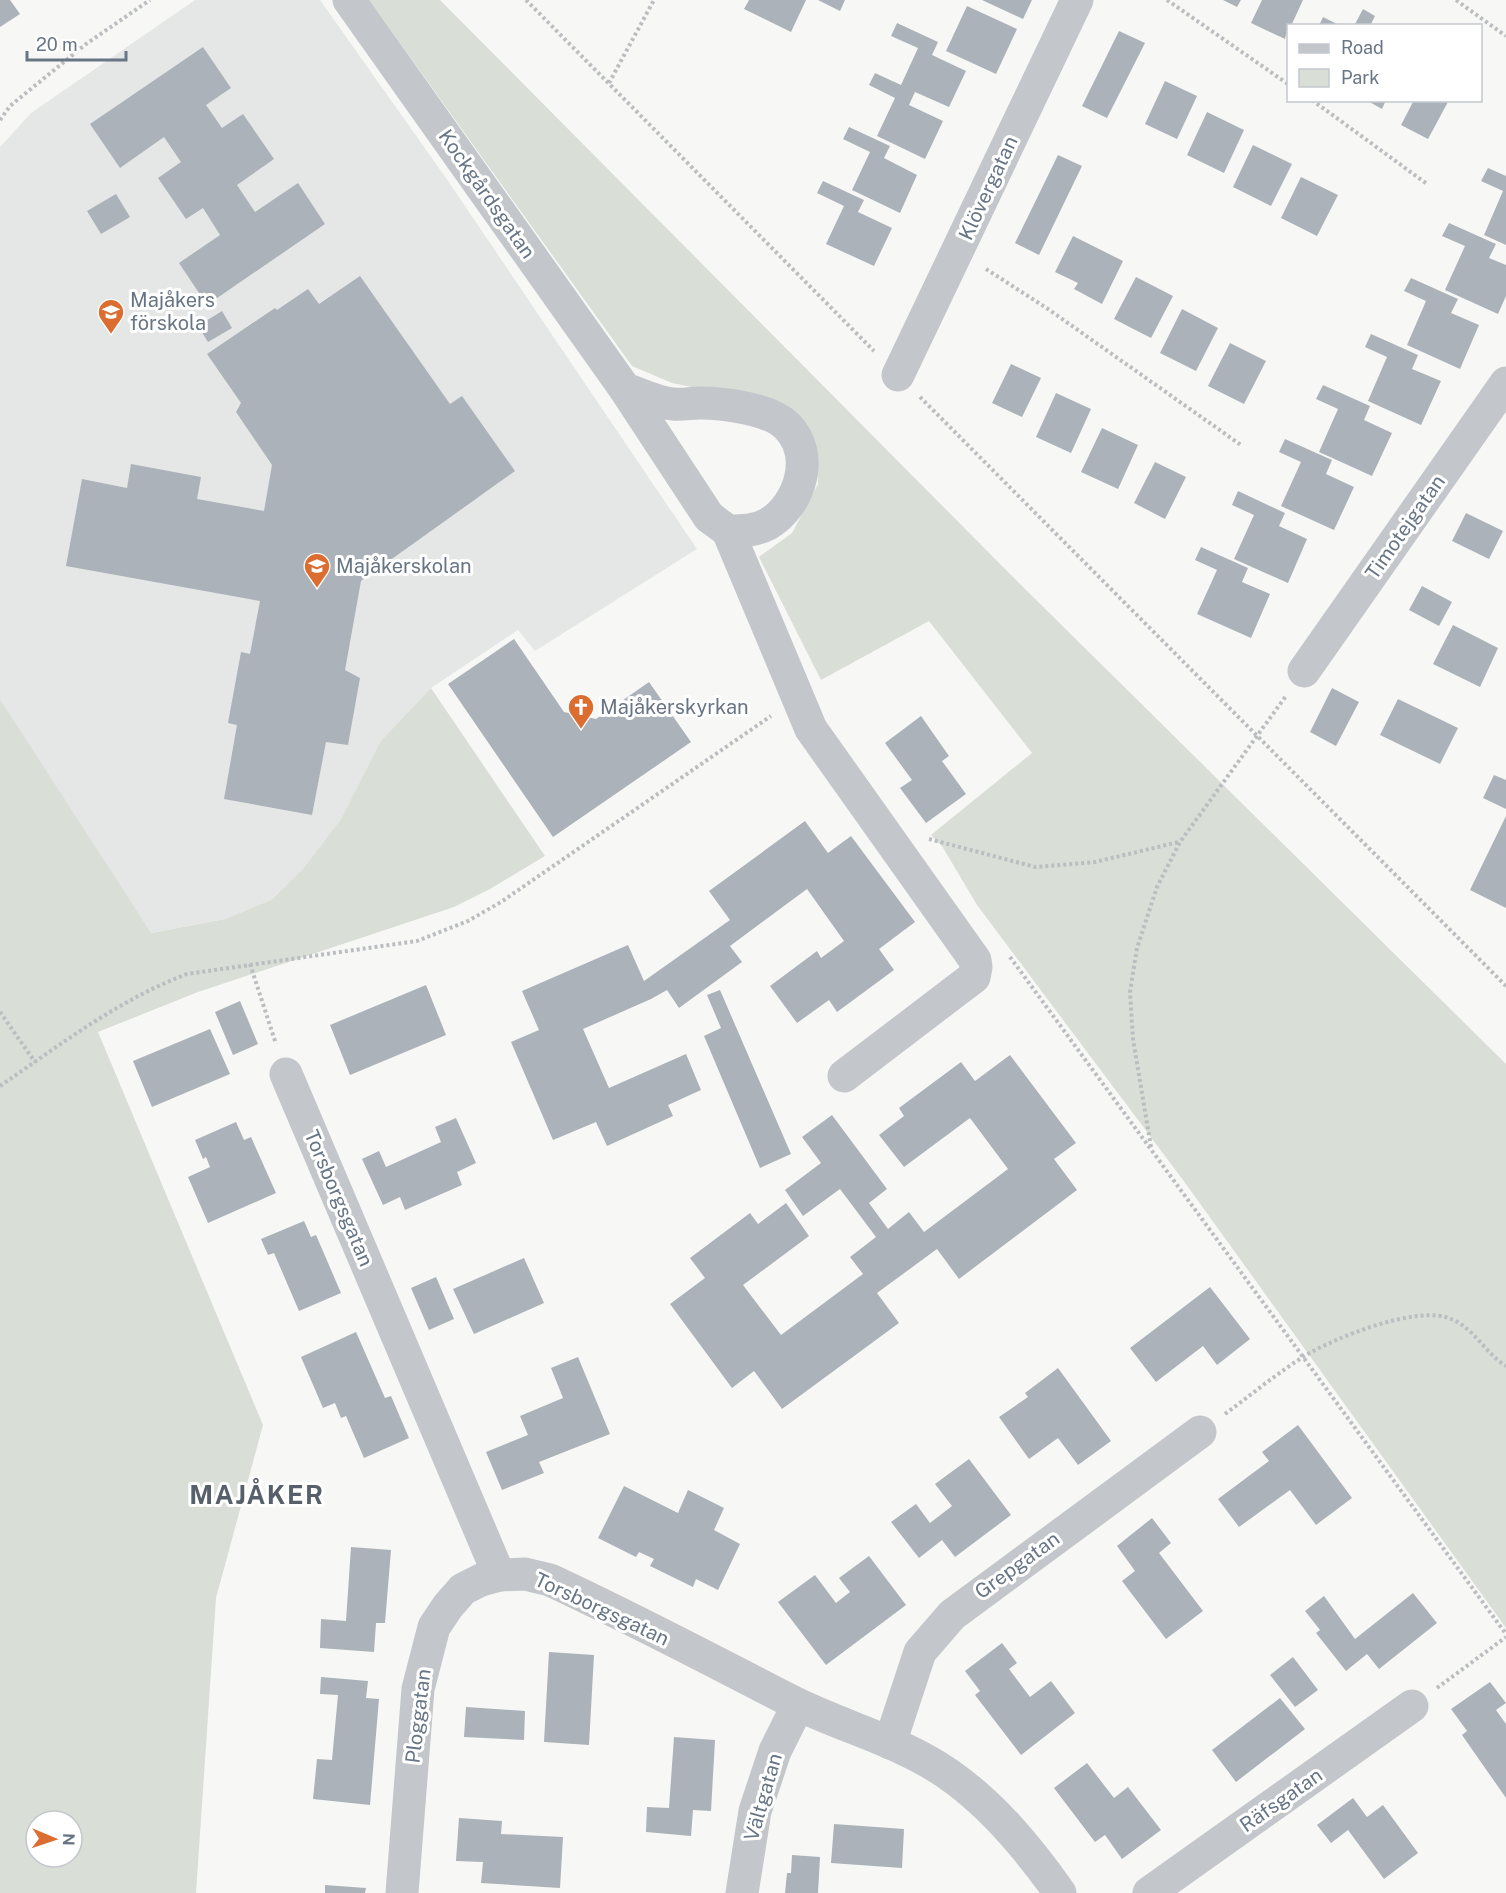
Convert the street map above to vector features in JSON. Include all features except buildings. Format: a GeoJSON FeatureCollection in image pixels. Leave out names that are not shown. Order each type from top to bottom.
{"type":"FeatureCollection","features":[{"type":"Feature","properties":{"kind":"street","name":"Kockgårdsgatan"},"geometry":{"type":"LineString","coordinates":[[349,0],[625,389],[709,517],[728,531]]}},
{"type":"Feature","properties":{"kind":"street","name":"Klövergatan"},"geometry":{"type":"LineString","coordinates":[[898,375],[1077,0]]}},
{"type":"Feature","properties":{"kind":"street","name":"Timotejgatan"},"geometry":{"type":"LineString","coordinates":[[1304,671],[1506,383]]}},
{"type":"Feature","properties":{"kind":"street"},"geometry":{"type":"LineString","coordinates":[[625,389],[670,404],[702,403],[765,412],[787,426],[798,443],[803,469],[799,489],[785,508],[768,523],[749,531],[728,531],[810,729],[975,960],[974,976],[843,1076]]}},
{"type":"Feature","properties":{"kind":"street","name":"Torsborgsgatan"},"geometry":{"type":"LineString","coordinates":[[286,1074],[499,1575],[525,1574],[550,1580],[798,1705],[890,1743],[948,1774],[974,1794],[1002,1821],[1029,1850],[1060,1893]]}},
{"type":"Feature","properties":{"kind":"street","name":"Grepgatan"},"geometry":{"type":"LineString","coordinates":[[890,1743],[920,1652],[952,1615],[1200,1432]]}},
{"type":"Feature","properties":{"kind":"street","name":"Ploggatan"},"geometry":{"type":"LineString","coordinates":[[402,1893],[418,1689],[434,1627],[463,1589],[499,1575]]}},
{"type":"Feature","properties":{"kind":"street","name":"Vältgatan"},"geometry":{"type":"LineString","coordinates":[[742,1893],[755,1811],[775,1750],[798,1705]]}},
{"type":"Feature","properties":{"kind":"street","name":"Räfsgatan"},"geometry":{"type":"LineString","coordinates":[[1149,1893],[1412,1706]]}},
{"type":"Feature","properties":{"kind":"path"},"geometry":{"type":"LineString","coordinates":[[0,120],[10,106],[86,44],[150,0]]}},
{"type":"Feature","properties":{"kind":"path"},"geometry":{"type":"LineString","coordinates":[[526,0],[1506,986]]}},
{"type":"Feature","properties":{"kind":"path"},"geometry":{"type":"LineString","coordinates":[[609,83],[654,0]]}},
{"type":"Feature","properties":{"kind":"path"},"geometry":{"type":"LineString","coordinates":[[1167,0],[1287,83]]}},
{"type":"Feature","properties":{"kind":"path"},"geometry":{"type":"LineString","coordinates":[[1456,0],[1506,36]]}},
{"type":"Feature","properties":{"kind":"path"},"geometry":{"type":"LineString","coordinates":[[1315,102],[1427,184]]}},
{"type":"Feature","properties":{"kind":"path"},"geometry":{"type":"LineString","coordinates":[[958,251],[1048,309],[1241,445]]}},
{"type":"Feature","properties":{"kind":"path"},"geometry":{"type":"LineString","coordinates":[[1151,1148],[1133,1039],[1130,992],[1137,948],[1157,887],[1180,842],[1304,671]]}},
{"type":"Feature","properties":{"kind":"path"},"geometry":{"type":"LineString","coordinates":[[0,1086],[121,1004],[154,986],[187,974],[380,948],[417,941],[468,921],[501,902],[788,704],[798,700]]}},
{"type":"Feature","properties":{"kind":"path"},"geometry":{"type":"LineString","coordinates":[[933,847],[927,838],[1035,867],[1095,862],[1180,842]]}},
{"type":"Feature","properties":{"kind":"path"},"geometry":{"type":"LineString","coordinates":[[1004,948],[1304,1356],[1506,1636],[1412,1706]]}},
{"type":"Feature","properties":{"kind":"path"},"geometry":{"type":"LineString","coordinates":[[250,964],[286,1074]]}},
{"type":"Feature","properties":{"kind":"path"},"geometry":{"type":"LineString","coordinates":[[1502,981],[1506,975]]}},
{"type":"Feature","properties":{"kind":"path"},"geometry":{"type":"LineString","coordinates":[[0,1012],[35,1062]]}},
{"type":"Feature","properties":{"kind":"path"},"geometry":{"type":"LineString","coordinates":[[1200,1432],[1304,1356],[1365,1329],[1423,1314],[1438,1314],[1463,1325],[1497,1361],[1506,1366]]}},
{"type":"Feature","properties":{"kind":"shaded area","name":"Majåkerskolan"},"geometry":{"type":"Polygon","coordinates":[[[195,0],[320,0],[446,178],[697,549],[535,651],[518,630],[431,688],[382,741],[341,819],[302,870],[271,900],[225,919],[150,933],[0,699],[0,147],[31,113],[195,0]]]}},
{"type":"Feature","properties":{"kind":"green space"},"geometry":{"type":"Polygon","coordinates":[[[369,0],[440,0],[1019,583],[1506,1064],[1506,1628],[1183,1180],[977,905],[942,846],[931,835],[1032,753],[929,621],[821,680],[759,557],[792,533],[818,484],[816,449],[772,404],[672,383],[632,366],[369,0]]]}},
{"type":"Feature","properties":{"kind":"green space"},"geometry":{"type":"Polygon","coordinates":[[[431,688],[545,856],[490,889],[454,907],[198,992],[98,1032],[263,1425],[216,1598],[196,1893],[0,1893],[0,699],[151,933],[225,919],[271,900],[302,870],[341,819],[381,741],[431,688]]]}},
{"type":"Feature","properties":{"kind":"place","name":"Majåkers förskola"},"geometry":{"type":"Point","coordinates":[111,335]}},
{"type":"Feature","properties":{"kind":"place","name":"Majåkerskolan"},"geometry":{"type":"Point","coordinates":[317,589]}},
{"type":"Feature","properties":{"kind":"place","name":"Majåkerskyrkan"},"geometry":{"type":"Point","coordinates":[581,730]}},
{"type":"Feature","properties":{"kind":"district","name":"MAJÅKER"},"geometry":{"type":"Point","coordinates":[257,1494]}}]}
